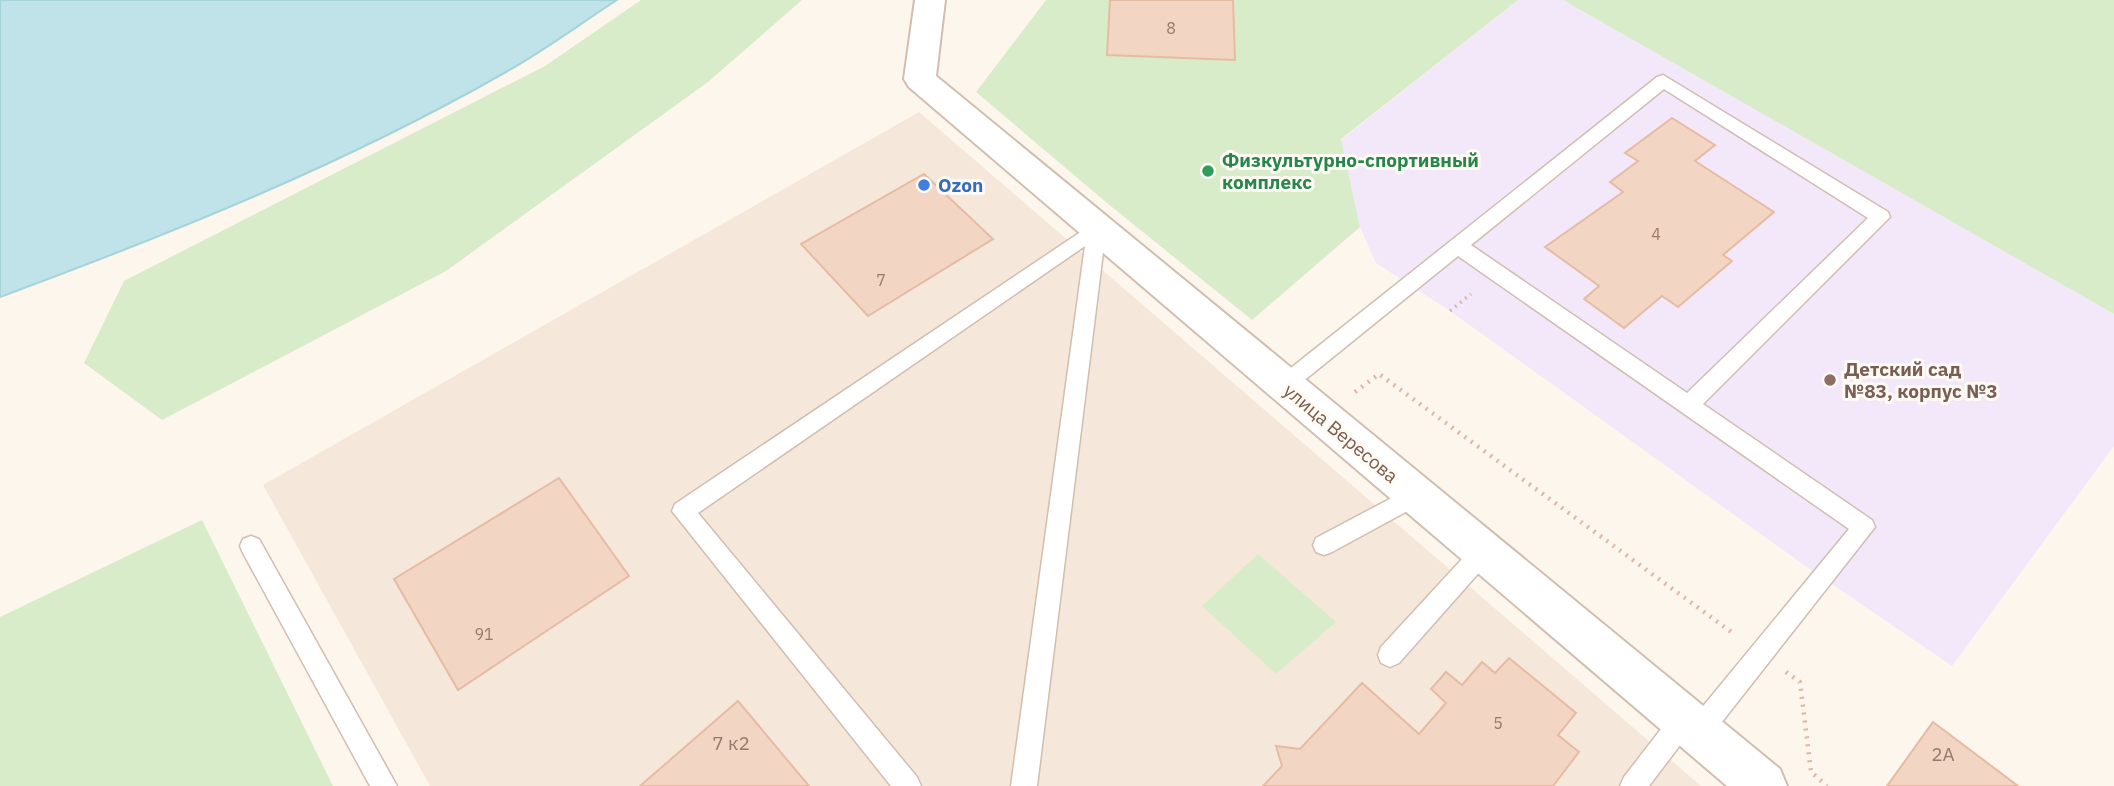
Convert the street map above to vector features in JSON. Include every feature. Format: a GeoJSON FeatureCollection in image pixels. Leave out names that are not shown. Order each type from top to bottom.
{"type":"FeatureCollection","features":[{"type":"Feature","properties":{"kind":"street","name":"улица Вересова"},"geometry":{"type":"LineString","coordinates":[[930,0],[920,79],[1763,786]]}},
{"type":"Feature","properties":{"kind":"lane"},"geometry":{"type":"LineString","coordinates":[[1284,385],[1663,81],[1881,217],[1688,405]]}},
{"type":"Feature","properties":{"kind":"lane"},"geometry":{"type":"LineString","coordinates":[[908,786],[683,511],[1097,228]]}},
{"type":"Feature","properties":{"kind":"lane"},"geometry":{"type":"LineString","coordinates":[[1024,786],[1097,228]]}},
{"type":"Feature","properties":{"kind":"lane"},"geometry":{"type":"LineString","coordinates":[[1458,246],[1864,527],[1761,654],[1633,786]]}},
{"type":"Feature","properties":{"kind":"lane"},"geometry":{"type":"LineString","coordinates":[[1324,545],[1416,495]]}},
{"type":"Feature","properties":{"kind":"lane"},"geometry":{"type":"LineString","coordinates":[[251,546],[384,786]]}},
{"type":"Feature","properties":{"kind":"lane"},"geometry":{"type":"LineString","coordinates":[[1390,655],[1483,552]]}},
{"type":"Feature","properties":{"kind":"path"},"geometry":{"type":"LineString","coordinates":[[1379,374],[1800,682],[1811,772],[1827,786]]}},
{"type":"Feature","properties":{"kind":"shaded area","name":"Детский сад №83, корпус №3"},"geometry":{"type":"Polygon","coordinates":[[[1518,0],[1563,0],[2114,314],[2114,446],[1952,666],[1804,565],[1450,311],[1376,263],[1360,227],[1341,140],[1518,0]]]}},
{"type":"Feature","properties":{"kind":"shaded area"},"geometry":{"type":"Polygon","coordinates":[[[919,112],[1701,786],[430,786],[263,485],[919,112]]]}},
{"type":"Feature","properties":{"kind":"green space"},"geometry":{"type":"Polygon","coordinates":[[[641,0],[802,0],[708,82],[446,271],[162,420],[84,363],[124,281],[545,66],[641,0]]]}},
{"type":"Feature","properties":{"kind":"green space","name":"Физкультурно-спортивный комплекс"},"geometry":{"type":"Polygon","coordinates":[[[1046,0],[1518,0],[1341,139],[1360,227],[1252,320],[1107,203],[976,92],[1046,0]]]}},
{"type":"Feature","properties":{"kind":"green space"},"geometry":{"type":"Polygon","coordinates":[[[1563,0],[2114,0],[2114,314],[1563,0]]]}},
{"type":"Feature","properties":{"kind":"green space"},"geometry":{"type":"Polygon","coordinates":[[[202,520],[333,786],[0,786],[0,617],[202,520]]]}},
{"type":"Feature","properties":{"kind":"green space"},"geometry":{"type":"Polygon","coordinates":[[[1258,554],[1336,622],[1276,674],[1202,606],[1258,554]]]}},
{"type":"Feature","properties":{"kind":"water"},"geometry":{"type":"Polygon","coordinates":[[[0,0],[617,0],[520,64],[321,167],[194,222],[0,297],[0,0]]]}},
{"type":"Feature","properties":{"kind":"building"},"geometry":{"type":"Polygon","coordinates":[[[1110,0],[1233,0],[1235,60],[1107,55],[1110,0]]]}},
{"type":"Feature","properties":{"kind":"building"},"geometry":{"type":"Polygon","coordinates":[[[1672,118],[1715,145],[1695,161],[1774,212],[1723,255],[1732,261],[1678,307],[1662,296],[1624,328],[1584,299],[1599,286],[1545,247],[1623,192],[1610,182],[1638,161],[1625,153],[1672,118]]]}},
{"type":"Feature","properties":{"kind":"building"},"geometry":{"type":"Polygon","coordinates":[[[924,174],[993,239],[868,316],[801,244],[924,174]]]}},
{"type":"Feature","properties":{"kind":"building"},"geometry":{"type":"Polygon","coordinates":[[[559,478],[629,576],[458,690],[394,579],[559,478]]]}},
{"type":"Feature","properties":{"kind":"building"},"geometry":{"type":"Polygon","coordinates":[[[1509,658],[1576,713],[1558,735],[1579,752],[1553,786],[1263,786],[1282,766],[1276,746],[1300,749],[1362,683],[1419,734],[1446,703],[1431,689],[1446,672],[1462,685],[1482,662],[1495,673],[1509,658]]]}},
{"type":"Feature","properties":{"kind":"building"},"geometry":{"type":"Polygon","coordinates":[[[738,701],[809,786],[640,786],[738,701]]]}},
{"type":"Feature","properties":{"kind":"building"},"geometry":{"type":"Polygon","coordinates":[[[1933,722],[2018,786],[1887,786],[1933,722]]]}},
{"type":"Feature","properties":{"kind":"place","name":"Физкультурно-спортивный комплекс"},"geometry":{"type":"Point","coordinates":[1208,171]}},
{"type":"Feature","properties":{"kind":"place","name":"Ozon"},"geometry":{"type":"Point","coordinates":[924,185]}},
{"type":"Feature","properties":{"kind":"place","name":"Детский сад №83, корпус №3"},"geometry":{"type":"Point","coordinates":[1830,380]}}]}
